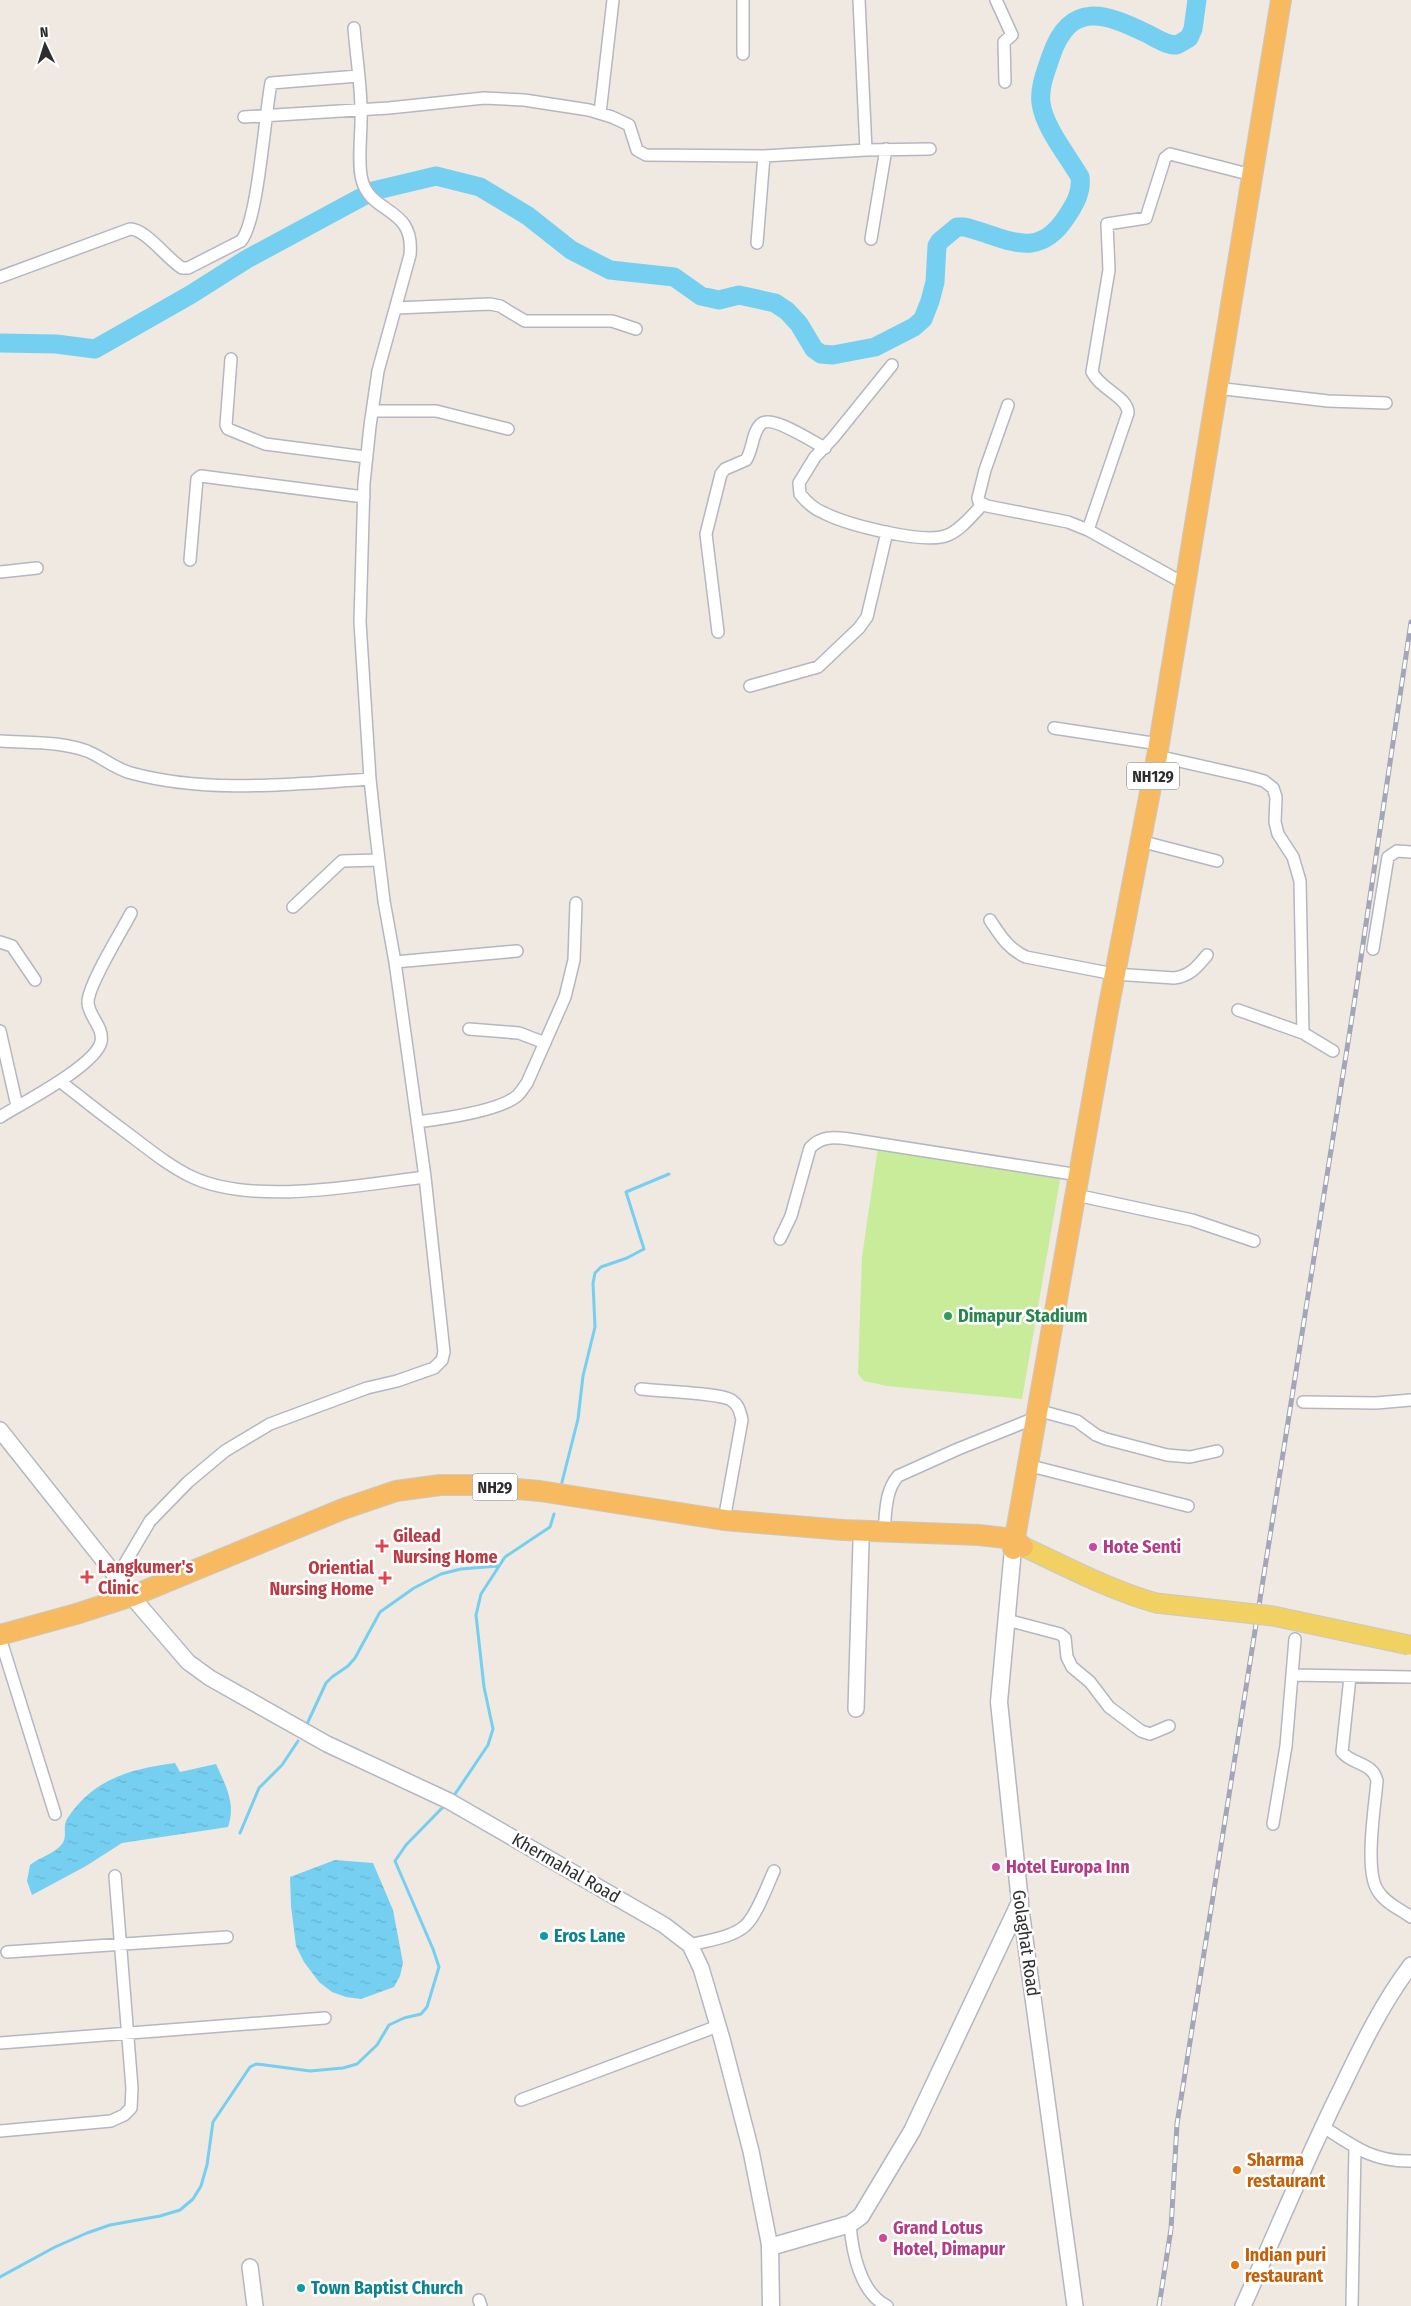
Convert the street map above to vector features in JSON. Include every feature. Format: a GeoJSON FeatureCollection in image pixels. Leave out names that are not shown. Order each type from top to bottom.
{"type":"FeatureCollection","features":[{"type":"Feature","properties":{"kind":"highway","name":"NH129"},"geometry":{"type":"LineString","coordinates":[[1017,1545],[1027,1465],[1114,974],[1158,750],[1281,0]]}},
{"type":"Feature","properties":{"kind":"highway","name":"NH29"},"geometry":{"type":"LineString","coordinates":[[1,1641],[80,1624],[343,1509],[374,1497],[416,1488],[471,1485],[522,1489],[724,1520],[884,1531],[979,1535],[1017,1545]]}},
{"type":"Feature","properties":{"kind":"highway","name":"NH29"},"geometry":{"type":"LineString","coordinates":[[136,1600],[230,1570],[344,1519],[393,1502],[422,1497],[468,1496],[519,1499],[706,1528],[861,1542],[1017,1545]]}},
{"type":"Feature","properties":{"kind":"main road"},"geometry":{"type":"LineString","coordinates":[[1017,1545],[1100,1583],[1156,1603],[1273,1616],[1410,1646]]}},
{"type":"Feature","properties":{"kind":"main road","name":"Golaghat Road"},"geometry":{"type":"LineString","coordinates":[[1017,1545],[999,1702],[1020,1902]]}},
{"type":"Feature","properties":{"kind":"main road"},"geometry":{"type":"LineString","coordinates":[[770,2247],[850,2224],[861,2216],[912,2130],[1020,1902]]}},
{"type":"Feature","properties":{"kind":"main road","name":"Khermahal Road"},"geometry":{"type":"LineString","coordinates":[[770,2247],[771,2306]]}},
{"type":"Feature","properties":{"kind":"street"},"geometry":{"type":"LineString","coordinates":[[600,113],[613,0]]}},
{"type":"Feature","properties":{"kind":"street"},"geometry":{"type":"LineString","coordinates":[[743,0],[743,54]]}},
{"type":"Feature","properties":{"kind":"street"},"geometry":{"type":"LineString","coordinates":[[859,0],[866,150]]}},
{"type":"Feature","properties":{"kind":"street"},"geometry":{"type":"LineString","coordinates":[[996,0],[1012,35],[1004,42],[1005,82]]}},
{"type":"Feature","properties":{"kind":"street"},"geometry":{"type":"LineString","coordinates":[[118,1575],[150,1521],[188,1482],[225,1451],[270,1424],[367,1388],[422,1374],[439,1364],[444,1352],[425,1177],[379,860],[370,778],[360,622],[366,457],[378,371],[410,255],[410,232],[403,222],[372,197],[362,182],[361,109],[354,28]]}},
{"type":"Feature","properties":{"kind":"street"},"geometry":{"type":"LineString","coordinates":[[0,277],[130,229],[136,229],[181,267],[188,268],[244,238],[253,205],[268,116],[271,82],[358,76]]}},
{"type":"Feature","properties":{"kind":"street"},"geometry":{"type":"LineString","coordinates":[[244,117],[484,98],[540,102],[600,113],[629,125],[637,150],[646,155],[764,156],[866,150],[930,149]]}},
{"type":"Feature","properties":{"kind":"street"},"geometry":{"type":"LineString","coordinates":[[871,239],[886,150]]}},
{"type":"Feature","properties":{"kind":"street"},"geometry":{"type":"LineString","coordinates":[[1088,530],[1128,413],[1125,402],[1102,386],[1092,372],[1109,270],[1106,224],[1146,218],[1165,158],[1170,154],[1252,176]]}},
{"type":"Feature","properties":{"kind":"street"},"geometry":{"type":"LineString","coordinates":[[757,243],[764,156]]}},
{"type":"Feature","properties":{"kind":"street"},"geometry":{"type":"LineString","coordinates":[[396,308],[490,304],[500,306],[526,321],[612,321],[636,329]]}},
{"type":"Feature","properties":{"kind":"street"},"geometry":{"type":"LineString","coordinates":[[230,359],[226,425],[228,429],[265,444],[366,457]]}},
{"type":"Feature","properties":{"kind":"street"},"geometry":{"type":"LineString","coordinates":[[892,365],[804,472],[799,483],[800,494],[814,508],[833,518],[900,536],[940,538],[957,529],[983,504]]}},
{"type":"Feature","properties":{"kind":"street"},"geometry":{"type":"LineString","coordinates":[[1216,388],[1328,401],[1386,403]]}},
{"type":"Feature","properties":{"kind":"street"},"geometry":{"type":"LineString","coordinates":[[1008,405],[985,470],[978,498],[983,504],[1068,522],[1088,530],[1184,584]]}},
{"type":"Feature","properties":{"kind":"street"},"geometry":{"type":"LineString","coordinates":[[372,411],[436,411],[508,428]]}},
{"type":"Feature","properties":{"kind":"street"},"geometry":{"type":"LineString","coordinates":[[718,632],[706,534],[721,474],[725,469],[746,460],[757,431],[761,424],[765,422],[775,421],[824,448]]}},
{"type":"Feature","properties":{"kind":"street"},"geometry":{"type":"LineString","coordinates":[[190,560],[196,479],[201,476],[364,498]]}},
{"type":"Feature","properties":{"kind":"street"},"geometry":{"type":"LineString","coordinates":[[750,686],[818,667],[859,628],[867,617],[887,532]]}},
{"type":"Feature","properties":{"kind":"street"},"geometry":{"type":"LineString","coordinates":[[0,572],[37,568]]}},
{"type":"Feature","properties":{"kind":"street"},"geometry":{"type":"LineString","coordinates":[[1054,728],[1158,750],[1264,781],[1272,788],[1276,798],[1275,822],[1278,834],[1293,857],[1300,881],[1303,1033]]}},
{"type":"Feature","properties":{"kind":"street"},"geometry":{"type":"LineString","coordinates":[[0,741],[70,746],[88,752],[131,774],[180,782],[267,786],[370,778]]}},
{"type":"Feature","properties":{"kind":"street"},"geometry":{"type":"LineString","coordinates":[[1140,841],[1217,861]]}},
{"type":"Feature","properties":{"kind":"street"},"geometry":{"type":"LineString","coordinates":[[1373,949],[1388,857],[1397,851],[1411,852]]}},
{"type":"Feature","properties":{"kind":"street"},"geometry":{"type":"LineString","coordinates":[[293,907],[342,861],[379,860]]}},
{"type":"Feature","properties":{"kind":"street"},"geometry":{"type":"LineString","coordinates":[[417,1122],[455,1116],[509,1101],[518,1095],[527,1083],[565,997],[572,970],[576,903]]}},
{"type":"Feature","properties":{"kind":"street"},"geometry":{"type":"LineString","coordinates":[[0,1117],[61,1082],[95,1052],[101,1043],[101,1032],[89,1009],[89,994],[131,913]]}},
{"type":"Feature","properties":{"kind":"street"},"geometry":{"type":"LineString","coordinates":[[990,920],[1005,942],[1020,955],[1114,974],[1183,977],[1192,972],[1206,955]]}},
{"type":"Feature","properties":{"kind":"street"},"geometry":{"type":"LineString","coordinates":[[0,942],[12,946],[35,980]]}},
{"type":"Feature","properties":{"kind":"street"},"geometry":{"type":"LineString","coordinates":[[395,962],[517,951]]}},
{"type":"Feature","properties":{"kind":"street"},"geometry":{"type":"LineString","coordinates":[[1238,1010],[1303,1033],[1333,1051]]}},
{"type":"Feature","properties":{"kind":"street"},"geometry":{"type":"LineString","coordinates":[[469,1029],[519,1033],[545,1043]]}},
{"type":"Feature","properties":{"kind":"street"},"geometry":{"type":"LineString","coordinates":[[0,1031],[17,1106]]}},
{"type":"Feature","properties":{"kind":"street"},"geometry":{"type":"LineString","coordinates":[[61,1082],[165,1162],[193,1178],[215,1184],[262,1192],[312,1191],[425,1177]]}},
{"type":"Feature","properties":{"kind":"street"},"geometry":{"type":"LineString","coordinates":[[780,1239],[791,1216],[810,1148],[818,1140],[832,1137],[1079,1175]]}},
{"type":"Feature","properties":{"kind":"street"},"geometry":{"type":"LineString","coordinates":[[1076,1195],[1192,1220],[1254,1241]]}},
{"type":"Feature","properties":{"kind":"street"},"geometry":{"type":"LineString","coordinates":[[642,1389],[714,1396],[730,1399],[739,1406],[742,1420],[724,1520]]}},
{"type":"Feature","properties":{"kind":"street"},"geometry":{"type":"LineString","coordinates":[[1303,1402],[1376,1403],[1411,1400]]}},
{"type":"Feature","properties":{"kind":"street"},"geometry":{"type":"LineString","coordinates":[[884,1531],[889,1492],[892,1483],[898,1476],[1036,1414],[1077,1421],[1096,1435],[1106,1439],[1167,1455],[1190,1456],[1216,1451]]}},
{"type":"Feature","properties":{"kind":"street","name":"Khermahal Road"},"geometry":{"type":"LineString","coordinates":[[0,1430],[188,1662],[210,1678],[327,1744],[449,1801],[664,1925],[690,1945],[701,1968],[718,2026],[750,2151],[770,2247]]}},
{"type":"Feature","properties":{"kind":"street"},"geometry":{"type":"LineString","coordinates":[[1027,1465],[1188,1506]]}},
{"type":"Feature","properties":{"kind":"street"},"geometry":{"type":"LineString","coordinates":[[856,1709],[861,1542]]}},
{"type":"Feature","properties":{"kind":"street"},"geometry":{"type":"LineString","coordinates":[[1007,1620],[1060,1634],[1066,1638],[1067,1657],[1072,1667],[1090,1682],[1108,1707],[1141,1731],[1150,1734],[1169,1726]]}},
{"type":"Feature","properties":{"kind":"street"},"geometry":{"type":"LineString","coordinates":[[1273,1824],[1281,1782],[1295,1639]]}},
{"type":"Feature","properties":{"kind":"street"},"geometry":{"type":"LineString","coordinates":[[1,1641],[55,1814]]}},
{"type":"Feature","properties":{"kind":"street"},"geometry":{"type":"LineString","coordinates":[[1292,1675],[1411,1677]]}},
{"type":"Feature","properties":{"kind":"street"},"geometry":{"type":"LineString","coordinates":[[1350,1677],[1341,1747],[1345,1756],[1370,1768],[1376,1774],[1378,1781],[1371,1862],[1373,1880],[1383,1898],[1411,1917]]}},
{"type":"Feature","properties":{"kind":"street"},"geometry":{"type":"LineString","coordinates":[[690,1945],[733,1933],[746,1925],[774,1871]]}},
{"type":"Feature","properties":{"kind":"street"},"geometry":{"type":"LineString","coordinates":[[0,2131],[111,2120],[124,2115],[131,2108],[132,2088],[115,1876]]}},
{"type":"Feature","properties":{"kind":"street","name":"Golaghat Road"},"geometry":{"type":"LineString","coordinates":[[1020,1902],[1074,2306]]}},
{"type":"Feature","properties":{"kind":"street"},"geometry":{"type":"LineString","coordinates":[[7,1952],[228,1938]]}},
{"type":"Feature","properties":{"kind":"street"},"geometry":{"type":"LineString","coordinates":[[1243,2306],[1322,2126],[1372,2027],[1396,1985],[1411,1965]]}},
{"type":"Feature","properties":{"kind":"street"},"geometry":{"type":"LineString","coordinates":[[0,2043],[325,2018]]}},
{"type":"Feature","properties":{"kind":"street"},"geometry":{"type":"LineString","coordinates":[[521,2100],[718,2026]]}},
{"type":"Feature","properties":{"kind":"street"},"geometry":{"type":"LineString","coordinates":[[1322,2126],[1355,2147],[1380,2159],[1411,2161]]}},
{"type":"Feature","properties":{"kind":"street"},"geometry":{"type":"LineString","coordinates":[[1352,2306],[1355,2147]]}},
{"type":"Feature","properties":{"kind":"street"},"geometry":{"type":"LineString","coordinates":[[850,2224],[851,2238],[862,2278],[870,2293],[887,2306]]}},
{"type":"Feature","properties":{"kind":"street"},"geometry":{"type":"LineString","coordinates":[[250,2267],[254,2306]]}},
{"type":"Feature","properties":{"kind":"green space","name":"Dimapur Stadium"},"geometry":{"type":"Polygon","coordinates":[[[878,1147],[1061,1174],[1022,1399],[887,1386],[864,1381],[858,1374],[862,1257],[878,1147]]]}},
{"type":"Feature","properties":{"kind":"water"},"geometry":{"type":"Polygon","coordinates":[[[175,1763],[180,1772],[216,1764],[229,1795],[231,1811],[228,1827],[122,1843],[86,1866],[32,1895],[27,1881],[30,1865],[62,1844],[65,1838],[67,1819],[77,1805],[101,1785],[114,1778],[159,1765],[175,1763]]]}},
{"type":"Feature","properties":{"kind":"water"},"geometry":{"type":"Polygon","coordinates":[[[335,1860],[373,1863],[393,1910],[403,1963],[400,1976],[394,1987],[361,1999],[346,1997],[332,1992],[319,1982],[304,1962],[296,1946],[291,1906],[290,1877],[335,1860]]]}},
{"type":"Feature","properties":{"kind":"waterway"},"geometry":{"type":"LineString","coordinates":[[0,343],[56,344],[95,349],[190,295],[247,259],[373,191],[436,176],[480,187],[528,216],[571,250],[610,270],[674,277],[701,296],[719,300],[739,295],[775,303],[787,311],[799,324],[814,349],[821,354],[833,355],[875,347],[914,327],[923,319],[935,282],[937,246],[940,241],[957,227],[980,231],[1020,243],[1033,243],[1044,239],[1056,230],[1073,207],[1079,193],[1080,177],[1057,141],[1047,122],[1041,103],[1043,79],[1051,56],[1059,38],[1068,26],[1079,19],[1090,16],[1103,17],[1132,27],[1165,43],[1176,45],[1189,38],[1193,29],[1197,0]]}},
{"type":"Feature","properties":{"kind":"waterway"},"geometry":{"type":"LineString","coordinates":[[561,1486],[578,1419],[583,1376],[595,1327],[593,1283],[595,1273],[601,1267],[627,1258],[644,1249],[626,1192],[669,1174]]}},
{"type":"Feature","properties":{"kind":"waterway"},"geometry":{"type":"LineString","coordinates":[[453,1797],[488,1745],[493,1729],[484,1687],[476,1615],[481,1594],[505,1557],[550,1527],[554,1514]]}},
{"type":"Feature","properties":{"kind":"waterway"},"geometry":{"type":"LineString","coordinates":[[307,1724],[326,1683],[355,1658],[380,1612],[414,1588],[441,1574],[461,1569],[498,1566]]}},
{"type":"Feature","properties":{"kind":"waterway"},"geometry":{"type":"LineString","coordinates":[[240,1833],[259,1788],[282,1765],[298,1741]]}},
{"type":"Feature","properties":{"kind":"waterway"},"geometry":{"type":"LineString","coordinates":[[0,2277],[55,2247],[87,2233],[110,2225],[160,2216],[180,2210],[193,2199],[201,2186],[207,2165],[213,2122],[250,2067],[256,2064],[310,2071],[343,2068],[357,2064],[377,2045],[389,2025],[404,2018],[421,2014],[427,2007],[439,1967],[395,1861],[406,1845],[445,1805]]}},
{"type":"Feature","properties":{"kind":"railway"},"geometry":{"type":"LineString","coordinates":[[1159,2306],[1171,2229],[1177,2124],[1353,1011],[1411,622]]}},
{"type":"Feature","properties":{"kind":"place","name":"Dimapur Stadium"},"geometry":{"type":"Point","coordinates":[948,1316]}},
{"type":"Feature","properties":{"kind":"place","name":"Gilead Nursing Home"},"geometry":{"type":"Point","coordinates":[382,1546]}},
{"type":"Feature","properties":{"kind":"place","name":"Hote Senti"},"geometry":{"type":"Point","coordinates":[1093,1547]}},
{"type":"Feature","properties":{"kind":"place","name":"Langkumer's Clinic"},"geometry":{"type":"Point","coordinates":[87,1577]}},
{"type":"Feature","properties":{"kind":"place","name":"Oriential Nursing Home"},"geometry":{"type":"Point","coordinates":[385,1578]}},
{"type":"Feature","properties":{"kind":"place","name":"Hotel Europa Inn"},"geometry":{"type":"Point","coordinates":[996,1867]}},
{"type":"Feature","properties":{"kind":"place","name":"Eros Lane"},"geometry":{"type":"Point","coordinates":[544,1936]}},
{"type":"Feature","properties":{"kind":"place","name":"Sharma restaurant"},"geometry":{"type":"Point","coordinates":[1237,2170]}},
{"type":"Feature","properties":{"kind":"place","name":"Grand Lotus Hotel, Dimapur"},"geometry":{"type":"Point","coordinates":[883,2238]}},
{"type":"Feature","properties":{"kind":"place","name":"Indian puri restaurant"},"geometry":{"type":"Point","coordinates":[1235,2265]}},
{"type":"Feature","properties":{"kind":"place","name":"Town Baptist Church"},"geometry":{"type":"Point","coordinates":[301,2288]}}]}
